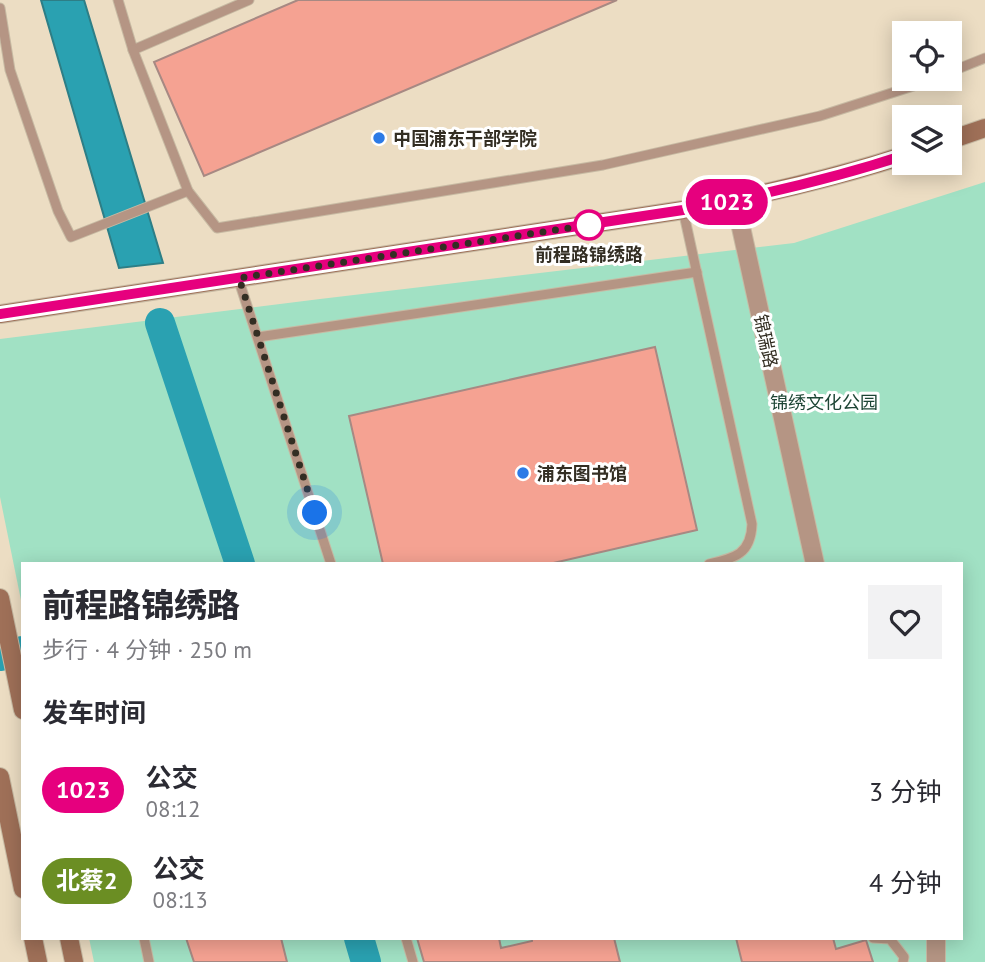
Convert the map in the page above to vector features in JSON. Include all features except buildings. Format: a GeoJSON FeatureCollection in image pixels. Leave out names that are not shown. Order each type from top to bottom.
{"type":"FeatureCollection","features":[{"type":"Feature","properties":{"kind":"street"},"geometry":{"type":"LineString","coordinates":[[962,136],[985,128]]}},
{"type":"Feature","properties":{"kind":"street"},"geometry":{"type":"LineString","coordinates":[[0,314],[683,210],[735,200],[892,159]]}},
{"type":"Feature","properties":{"kind":"street","name":"锦瑞路"},"geometry":{"type":"LineString","coordinates":[[735,200],[815,562]]}},
{"type":"Feature","properties":{"kind":"street"},"geometry":{"type":"LineString","coordinates":[[0,598],[21,700]]}},
{"type":"Feature","properties":{"kind":"street"},"geometry":{"type":"LineString","coordinates":[[0,777],[21,879]]}},
{"type":"Feature","properties":{"kind":"street"},"geometry":{"type":"LineString","coordinates":[[33,940],[37,962]]}},
{"type":"Feature","properties":{"kind":"street"},"geometry":{"type":"LineString","coordinates":[[69,940],[74,962]]}},
{"type":"Feature","properties":{"kind":"street"},"geometry":{"type":"LineString","coordinates":[[936,940],[936,962]]}},
{"type":"Feature","properties":{"kind":"lane"},"geometry":{"type":"LineString","coordinates":[[118,0],[134,50],[188,191],[217,228],[603,165],[820,116],[898,91]]}},
{"type":"Feature","properties":{"kind":"lane"},"geometry":{"type":"LineString","coordinates":[[134,50],[249,0]]}},
{"type":"Feature","properties":{"kind":"lane"},"geometry":{"type":"LineString","coordinates":[[0,8],[10,70],[58,211],[71,237],[188,191]]}},
{"type":"Feature","properties":{"kind":"lane"},"geometry":{"type":"LineString","coordinates":[[962,67],[985,58]]}},
{"type":"Feature","properties":{"kind":"lane"},"geometry":{"type":"LineString","coordinates":[[683,210],[752,524],[748,544],[742,552],[716,562]]}},
{"type":"Feature","properties":{"kind":"lane"},"geometry":{"type":"LineString","coordinates":[[258,337],[697,272]]}},
{"type":"Feature","properties":{"kind":"lane"},"geometry":{"type":"LineString","coordinates":[[239,278],[330,562]]}},
{"type":"Feature","properties":{"kind":"lane"},"geometry":{"type":"LineString","coordinates":[[144,940],[149,962]]}},
{"type":"Feature","properties":{"kind":"lane"},"geometry":{"type":"LineString","coordinates":[[407,940],[413,962]]}},
{"type":"Feature","properties":{"kind":"lane"},"geometry":{"type":"LineString","coordinates":[[891,940],[904,957],[903,962]]}},
{"type":"Feature","properties":{"kind":"green space","name":"锦绣文化公园"},"geometry":{"type":"Polygon","coordinates":[[[985,182],[985,962],[94,962],[89,940],[963,940],[963,562],[21,562],[21,600],[0,497],[0,339],[794,243],[985,182]]]}},
{"type":"Feature","properties":{"kind":"water"},"geometry":{"type":"Polygon","coordinates":[[[41,0],[84,0],[163,263],[119,268],[41,0]]]}},
{"type":"Feature","properties":{"kind":"waterway"},"geometry":{"type":"LineString","coordinates":[[160,323],[239,562]]}},
{"type":"Feature","properties":{"kind":"waterway"},"geometry":{"type":"LineString","coordinates":[[0,656],[21,651]]}},
{"type":"Feature","properties":{"kind":"waterway"},"geometry":{"type":"LineString","coordinates":[[360,940],[366,962]]}},
{"type":"Feature","properties":{"kind":"bus line","name":"1023"},"geometry":{"type":"LineString","coordinates":[[0,314],[683,210],[768,193],[892,159]]}},
{"type":"Feature","properties":{"kind":"place","name":"中国浦东干部学院"},"geometry":{"type":"Point","coordinates":[379,138]}},
{"type":"Feature","properties":{"kind":"place","name":"前程路锦绣路"},"geometry":{"type":"Point","coordinates":[589,225]}},
{"type":"Feature","properties":{"kind":"place","name":"浦东图书馆"},"geometry":{"type":"Point","coordinates":[523,473]}},
{"type":"Feature","properties":{"kind":"route"},"geometry":{"type":"LineString","coordinates":[[315,513],[239,278],[589,225]]}}]}
